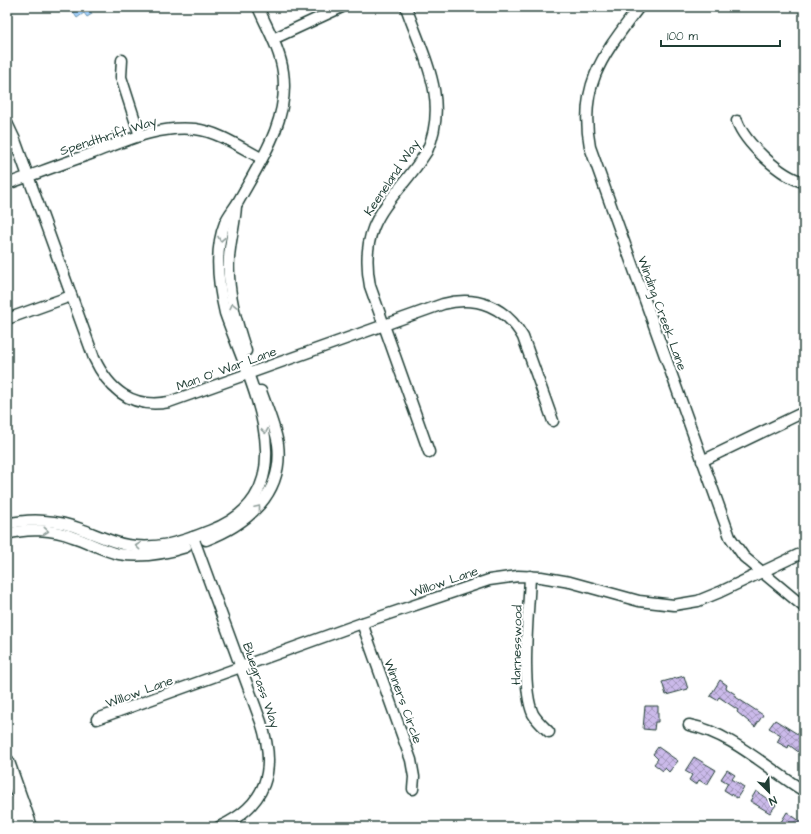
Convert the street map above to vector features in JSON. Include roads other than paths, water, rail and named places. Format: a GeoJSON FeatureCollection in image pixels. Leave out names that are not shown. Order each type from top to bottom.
{"type":"FeatureCollection","features":[{"type":"Feature","properties":{"kind":"main road"},"geometry":{"type":"LineString","coordinates":[[7,762],[30,827]]}},
{"type":"Feature","properties":{"kind":"main road"},"geometry":{"type":"LineString","coordinates":[[7,802],[16,827]]}},
{"type":"Feature","properties":{"kind":"street"},"geometry":{"type":"LineString","coordinates":[[7,534],[40,531],[57,532],[74,537],[107,551],[130,556],[154,555],[232,528],[252,514],[266,496],[274,480],[278,457],[276,434],[251,373],[238,328],[229,288],[229,258],[237,204],[275,131],[283,102],[283,72],[273,39],[258,7]]}},
{"type":"Feature","properties":{"kind":"street"},"geometry":{"type":"LineString","coordinates":[[273,39],[342,7]]}},
{"type":"Feature","properties":{"kind":"street","name":"Keeneland Way"},"geometry":{"type":"LineString","coordinates":[[406,7],[433,82],[437,105],[437,117],[427,151],[384,207],[372,228],[369,239],[367,268],[370,286],[429,452]]}},
{"type":"Feature","properties":{"kind":"street","name":"Winding Creek Lane"},"geometry":{"type":"LineString","coordinates":[[639,7],[614,39],[596,70],[588,106],[588,135],[610,208],[730,537],[744,557],[804,607]]}},
{"type":"Feature","properties":{"kind":"street"},"geometry":{"type":"LineString","coordinates":[[122,60],[121,77],[140,136]]}},
{"type":"Feature","properties":{"kind":"street"},"geometry":{"type":"LineString","coordinates":[[737,121],[742,132],[757,149],[784,173],[804,182]]}},
{"type":"Feature","properties":{"kind":"street","name":"Man O’ War Lane"},"geometry":{"type":"LineString","coordinates":[[7,123],[16,140],[71,296],[99,369],[113,388],[128,398],[151,404],[169,402],[455,301],[478,301],[500,310],[510,318],[523,337],[553,421]]}},
{"type":"Feature","properties":{"kind":"street","name":"Spendthrift Way"},"geometry":{"type":"LineString","coordinates":[[7,184],[140,136],[173,129],[196,129],[224,138],[261,158]]}},
{"type":"Feature","properties":{"kind":"street"},"geometry":{"type":"LineString","coordinates":[[7,318],[71,296]]}},
{"type":"Feature","properties":{"kind":"street"},"geometry":{"type":"LineString","coordinates":[[702,461],[804,412]]}},
{"type":"Feature","properties":{"kind":"street"},"geometry":{"type":"LineString","coordinates":[[7,524],[36,521],[60,523],[120,544],[138,547],[169,545],[195,541]]}},
{"type":"Feature","properties":{"kind":"street","name":"Bluegrass Way"},"geometry":{"type":"LineString","coordinates":[[195,541],[267,739],[269,763],[265,781],[254,802],[237,818],[219,827]]}},
{"type":"Feature","properties":{"kind":"street","name":"Willow Lane"},"geometry":{"type":"LineString","coordinates":[[97,719],[489,580],[506,577],[530,576],[558,579],[639,601],[674,605],[698,601],[804,552]]}},
{"type":"Feature","properties":{"kind":"street","name":"Harnesswood"},"geometry":{"type":"LineString","coordinates":[[530,576],[527,661],[528,691],[534,714],[549,732]]}},
{"type":"Feature","properties":{"kind":"street","name":"Winners Circle"},"geometry":{"type":"LineString","coordinates":[[362,624],[411,760],[414,777],[413,789]]}},
{"type":"Feature","properties":{"kind":"street"},"geometry":{"type":"LineString","coordinates":[[689,725],[712,731],[804,791]]}},
{"type":"Feature","properties":{"kind":"water"},"geometry":{"type":"Polygon","coordinates":[[[81,7],[88,7],[92,14],[87,17],[84,13],[77,18],[73,12],[81,7]]]}}]}
